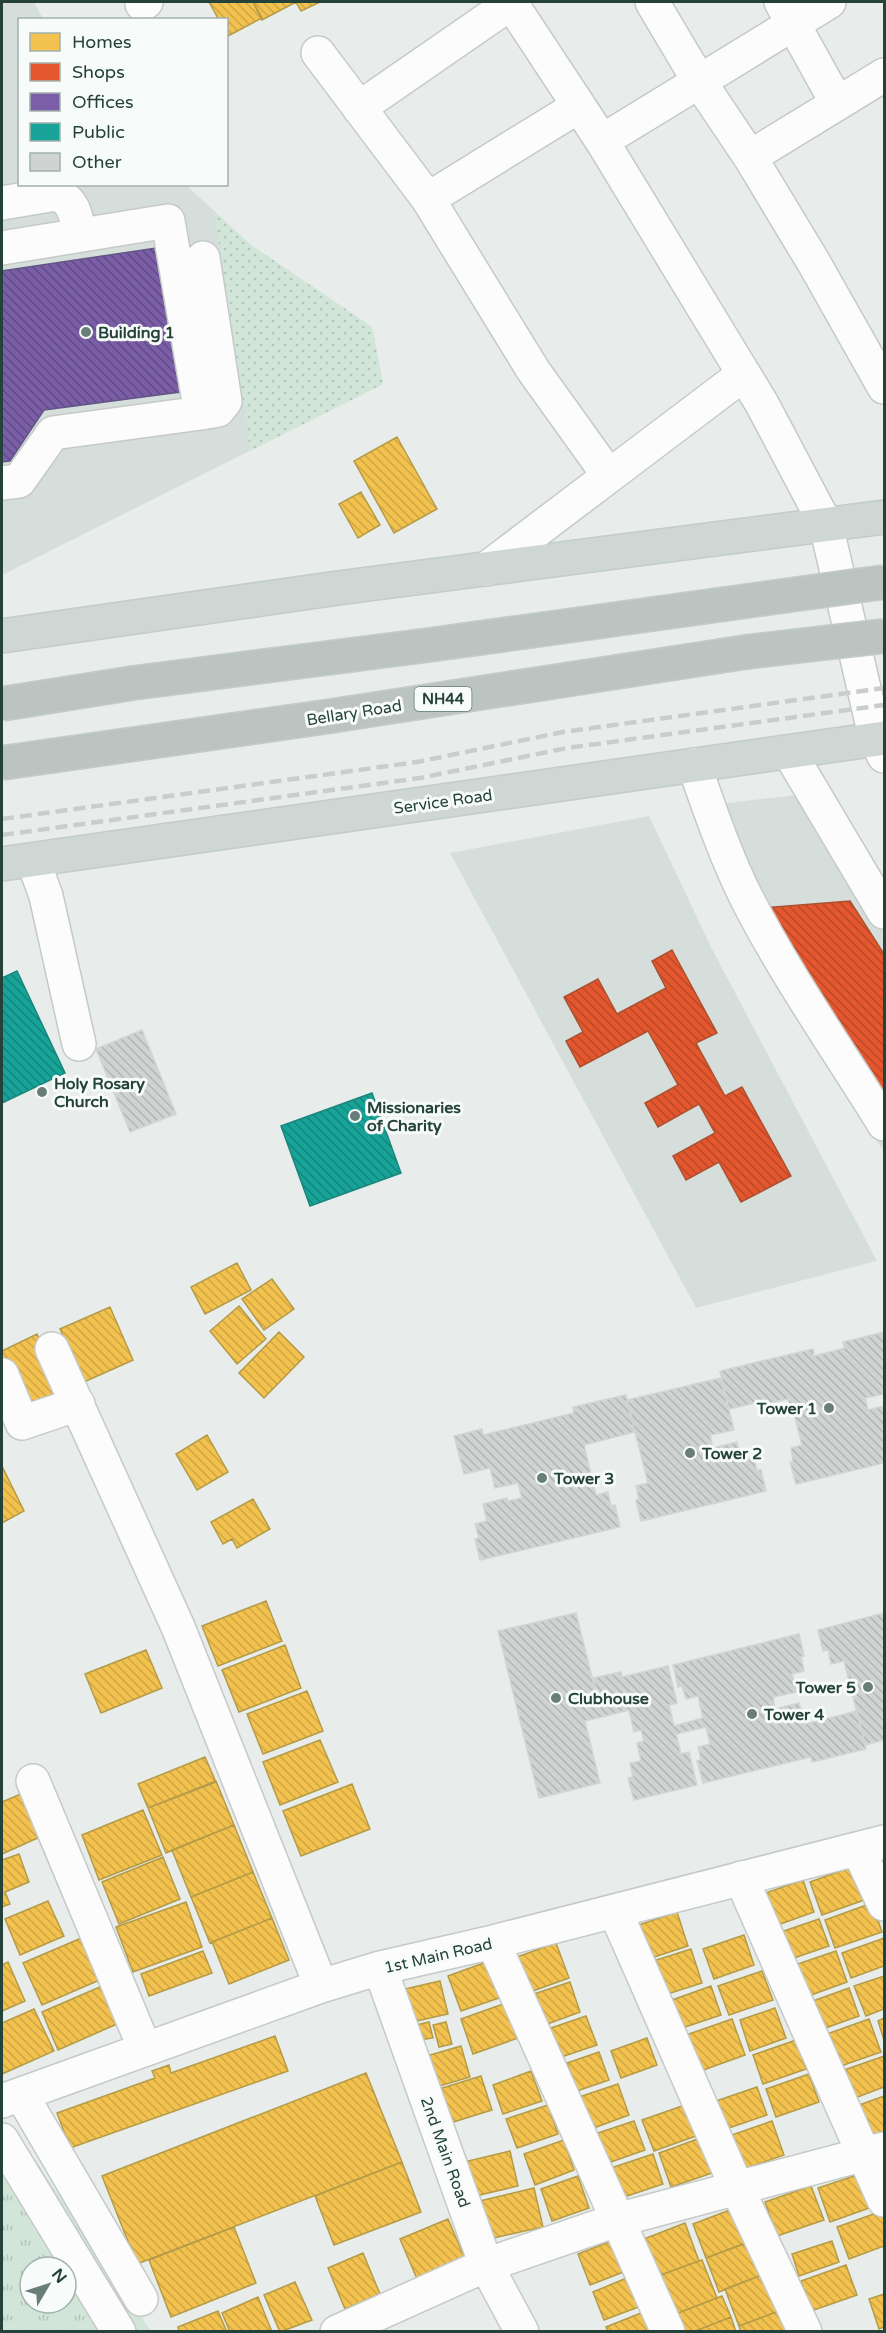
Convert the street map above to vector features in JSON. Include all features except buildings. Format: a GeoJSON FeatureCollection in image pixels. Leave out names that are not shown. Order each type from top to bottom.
{"type":"FeatureCollection","features":[{"type":"Feature","properties":{"kind":"highway"},"geometry":{"type":"LineString","coordinates":[[2,704],[145,681],[429,645],[885,582]]}},
{"type":"Feature","properties":{"kind":"highway","name":"Bellary Road"},"geometry":{"type":"LineString","coordinates":[[2,763],[331,716],[746,652],[885,636]]}},
{"type":"Feature","properties":{"kind":"main road"},"geometry":{"type":"LineString","coordinates":[[2,636],[486,569],[885,518]]}},
{"type":"Feature","properties":{"kind":"main road","name":"Service Road"},"geometry":{"type":"LineString","coordinates":[[17,862],[789,752],[882,745]]}},
{"type":"Feature","properties":{"kind":"street"},"geometry":{"type":"LineString","coordinates":[[652,2],[699,81],[750,157],[885,387]]}},
{"type":"Feature","properties":{"kind":"street"},"geometry":{"type":"LineString","coordinates":[[602,141],[699,81],[787,13],[829,2]]}},
{"type":"Feature","properties":{"kind":"street"},"geometry":{"type":"LineString","coordinates":[[359,108],[511,3],[602,141],[762,404],[826,525],[882,745]]}},
{"type":"Feature","properties":{"kind":"street"},"geometry":{"type":"LineString","coordinates":[[787,13],[837,103]]}},
{"type":"Feature","properties":{"kind":"street"},"geometry":{"type":"LineString","coordinates":[[318,53],[428,199],[534,370],[609,476]]}},
{"type":"Feature","properties":{"kind":"street"},"geometry":{"type":"LineString","coordinates":[[750,157],[885,75]]}},
{"type":"Feature","properties":{"kind":"street"},"geometry":{"type":"LineString","coordinates":[[428,199],[579,106]]}},
{"type":"Feature","properties":{"kind":"street"},"geometry":{"type":"LineString","coordinates":[[2,203],[56,194],[63,196],[74,208],[80,235]]}},
{"type":"Feature","properties":{"kind":"street"},"geometry":{"type":"LineString","coordinates":[[2,248],[168,221],[201,413]]}},
{"type":"Feature","properties":{"kind":"street"},"geometry":{"type":"LineString","coordinates":[[2,483],[19,481],[53,433],[218,410],[225,401],[203,258]]}},
{"type":"Feature","properties":{"kind":"street"},"geometry":{"type":"LineString","coordinates":[[486,569],[744,375]]}},
{"type":"Feature","properties":{"kind":"street"},"geometry":{"type":"LineString","coordinates":[[789,752],[885,912]]}},
{"type":"Feature","properties":{"kind":"street"},"geometry":{"type":"LineString","coordinates":[[694,765],[720,838],[748,900],[781,958],[885,1124]]}},
{"type":"Feature","properties":{"kind":"street"},"geometry":{"type":"LineString","coordinates":[[17,862],[46,897],[79,1044]]}},
{"type":"Feature","properties":{"kind":"street"},"geometry":{"type":"LineString","coordinates":[[52,1349],[178,1627],[321,1986]]}},
{"type":"Feature","properties":{"kind":"street"},"geometry":{"type":"LineString","coordinates":[[2,1375],[22,1423],[78,1404]]}},
{"type":"Feature","properties":{"kind":"street"},"geometry":{"type":"LineString","coordinates":[[33,1782],[145,2049]]}},
{"type":"Feature","properties":{"kind":"street"},"geometry":{"type":"LineString","coordinates":[[871,1845],[885,1904]]}},
{"type":"Feature","properties":{"kind":"street","name":"1st Main Road"},"geometry":{"type":"LineString","coordinates":[[11,2097],[321,1986],[380,1968],[493,1942],[871,1845]]}},
{"type":"Feature","properties":{"kind":"street"},"geometry":{"type":"LineString","coordinates":[[741,1878],[874,2152],[885,2200]]}},
{"type":"Feature","properties":{"kind":"street"},"geometry":{"type":"LineString","coordinates":[[615,1911],[737,2188],[805,2331]]}},
{"type":"Feature","properties":{"kind":"street"},"geometry":{"type":"LineString","coordinates":[[493,1942],[668,2331]]}},
{"type":"Feature","properties":{"kind":"street","name":"2nd Main Road"},"geometry":{"type":"LineString","coordinates":[[380,1968],[486,2265],[522,2331]]}},
{"type":"Feature","properties":{"kind":"street"},"geometry":{"type":"LineString","coordinates":[[11,2097],[141,2299]]}},
{"type":"Feature","properties":{"kind":"street"},"geometry":{"type":"LineString","coordinates":[[2,2140],[119,2331]]}},
{"type":"Feature","properties":{"kind":"street"},"geometry":{"type":"LineString","coordinates":[[337,2331],[486,2265],[617,2220],[874,2152]]}},
{"type":"Feature","properties":{"kind":"shaded area"},"geometry":{"type":"Polygon","coordinates":[[[2,2],[34,2],[42,18],[18,18],[18,186],[187,186],[251,245],[372,327],[383,384],[2,575],[2,2]]]}},
{"type":"Feature","properties":{"kind":"shaded area"},"geometry":{"type":"Polygon","coordinates":[[[823,792],[884,890],[884,1151],[844,1092],[738,897],[701,806],[823,792]]]}},
{"type":"Feature","properties":{"kind":"shaded area"},"geometry":{"type":"Polygon","coordinates":[[[649,816],[712,949],[877,1261],[696,1308],[450,853],[649,816]]]}},
{"type":"Feature","properties":{"kind":"green space"},"geometry":{"type":"Polygon","coordinates":[[[214,211],[251,245],[372,327],[383,384],[250,451],[214,211]]]}},
{"type":"Feature","properties":{"kind":"green space"},"geometry":{"type":"Polygon","coordinates":[[[12,2126],[151,2331],[2,2331],[2,2129],[12,2126]]]}},
{"type":"Feature","properties":{"kind":"railway"},"geometry":{"type":"LineString","coordinates":[[2,819],[417,762],[563,732],[884,688]]}},
{"type":"Feature","properties":{"kind":"railway"},"geometry":{"type":"LineString","coordinates":[[2,835],[420,778],[567,748],[884,705]]}},
{"type":"Feature","properties":{"kind":"place","name":"Building 1"},"geometry":{"type":"Point","coordinates":[86,332]}},
{"type":"Feature","properties":{"kind":"place","name":"Holy Rosary Church"},"geometry":{"type":"Point","coordinates":[42,1092]}},
{"type":"Feature","properties":{"kind":"place","name":"Missionaries of Charity"},"geometry":{"type":"Point","coordinates":[355,1116]}},
{"type":"Feature","properties":{"kind":"place","name":"Tower 1"},"geometry":{"type":"Point","coordinates":[829,1408]}},
{"type":"Feature","properties":{"kind":"place","name":"Tower 2"},"geometry":{"type":"Point","coordinates":[690,1453]}},
{"type":"Feature","properties":{"kind":"place","name":"Tower 3"},"geometry":{"type":"Point","coordinates":[542,1478]}},
{"type":"Feature","properties":{"kind":"place","name":"Tower 5"},"geometry":{"type":"Point","coordinates":[868,1687]}},
{"type":"Feature","properties":{"kind":"place","name":"Clubhouse"},"geometry":{"type":"Point","coordinates":[556,1698]}},
{"type":"Feature","properties":{"kind":"place","name":"Tower 4"},"geometry":{"type":"Point","coordinates":[752,1714]}}]}
